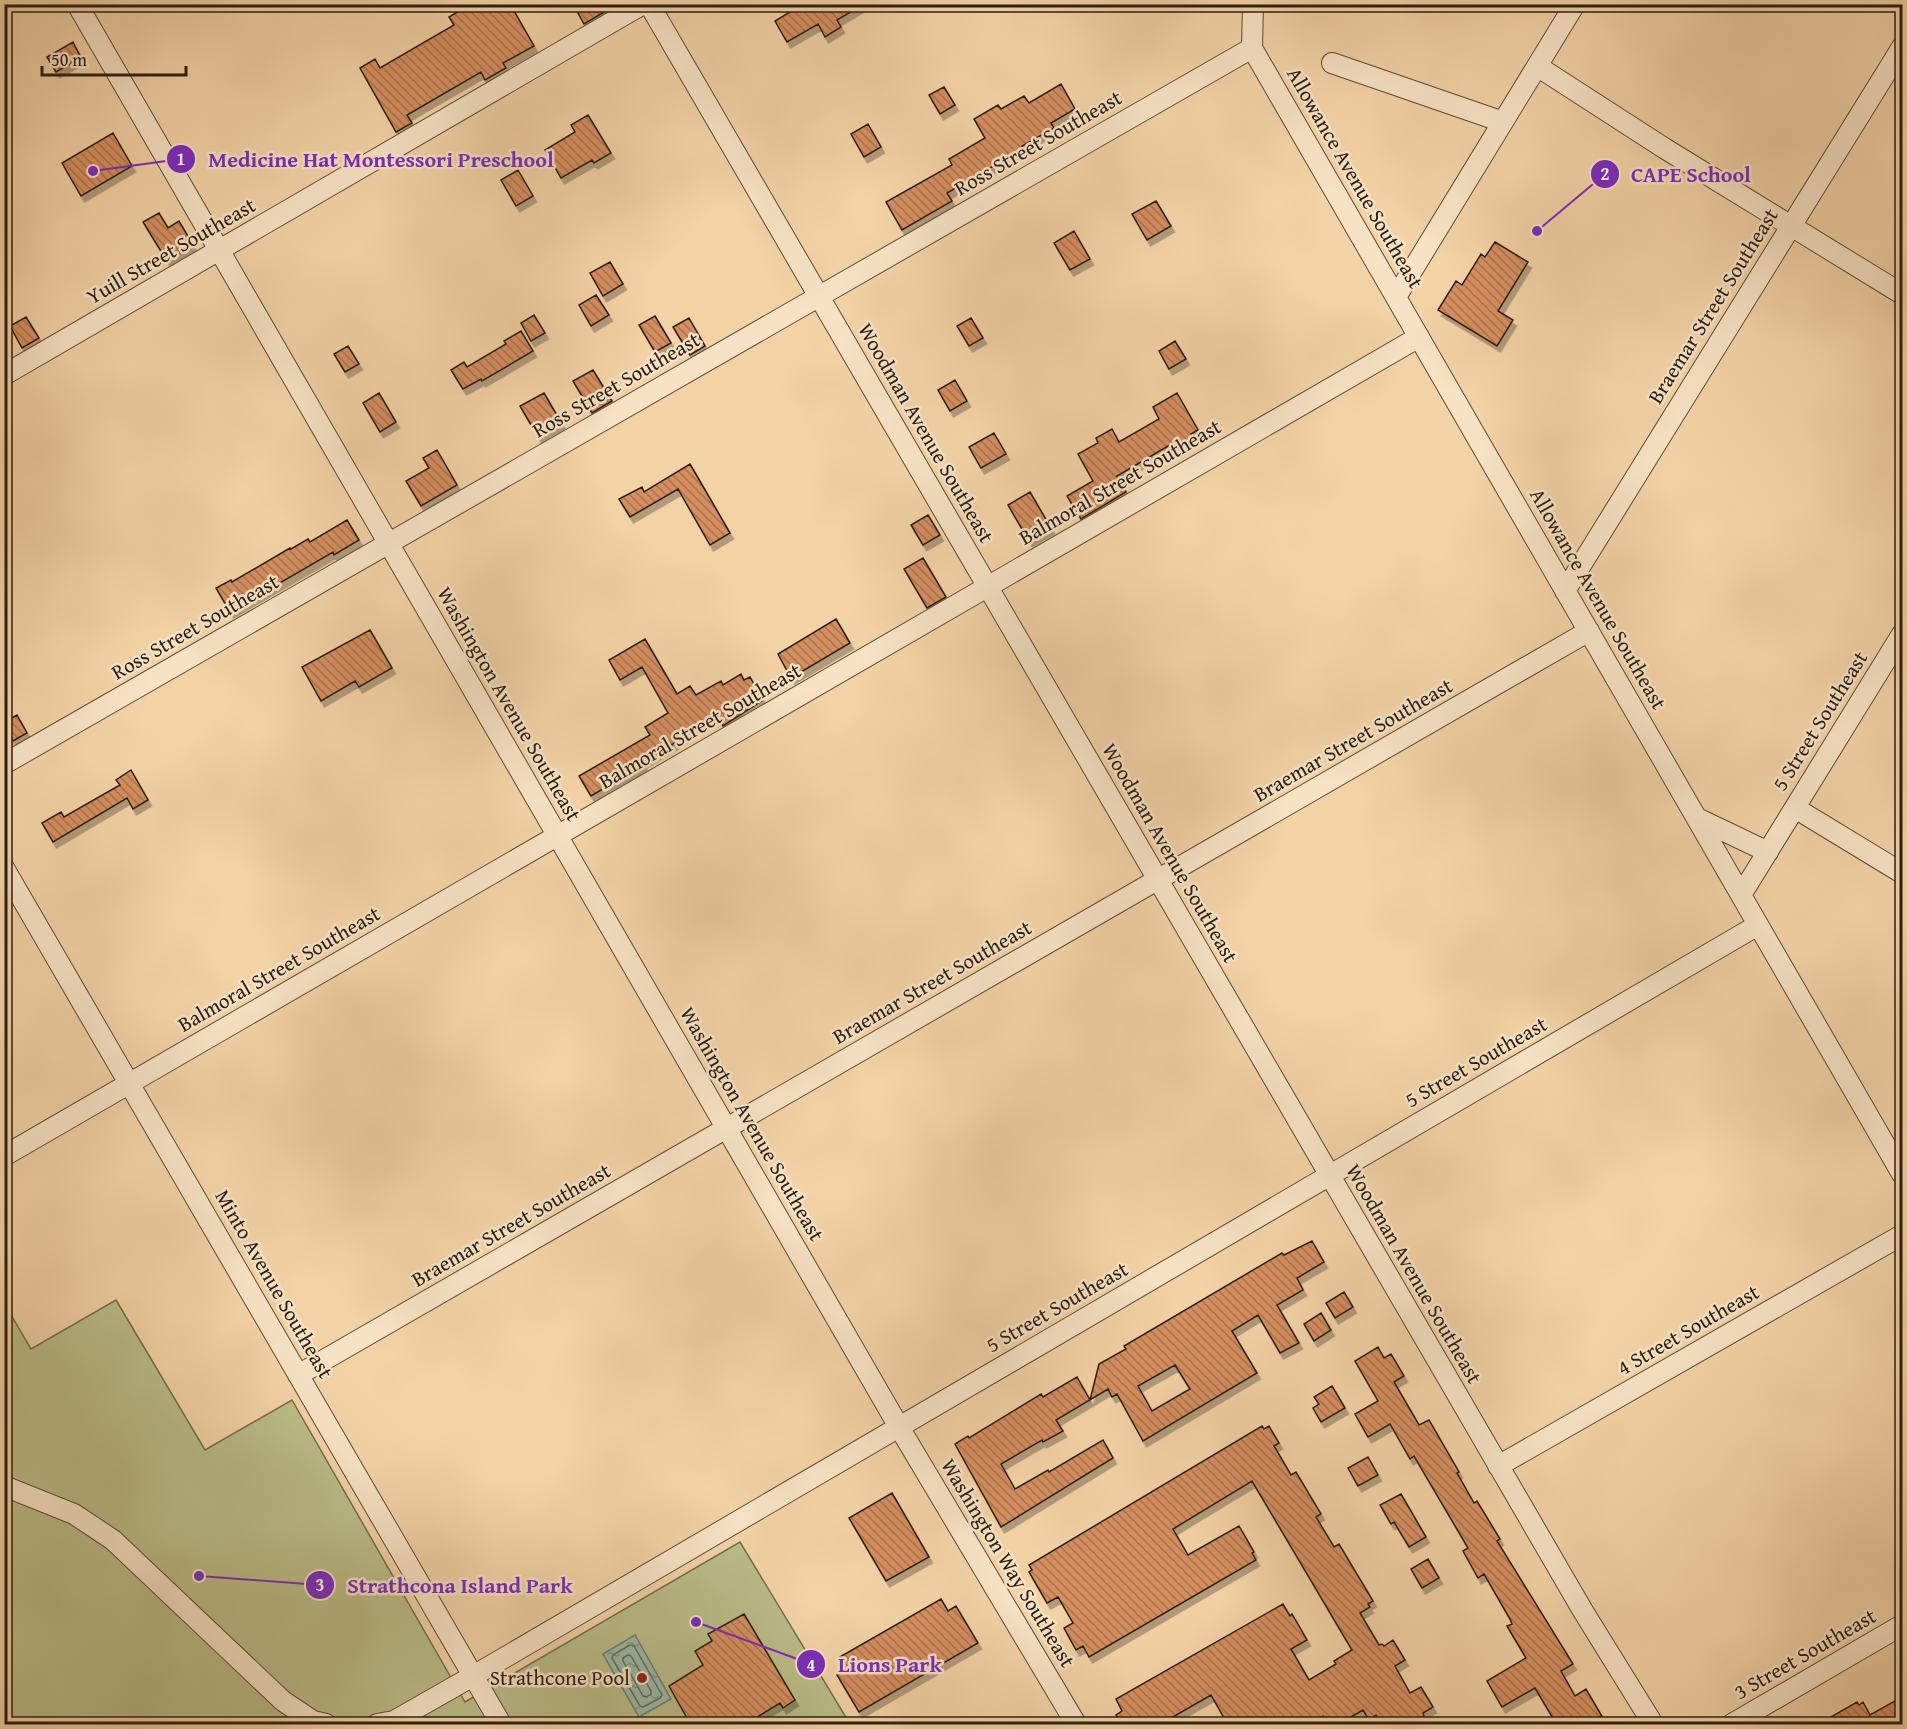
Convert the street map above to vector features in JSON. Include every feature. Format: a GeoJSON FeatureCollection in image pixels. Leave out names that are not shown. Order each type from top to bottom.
{"type":"FeatureCollection","features":[{"type":"Feature","properties":{"kind":"street","name":"Washington Avenue Southeast"},"geometry":{"type":"LineString","coordinates":[[77,4],[899,1427]]}},
{"type":"Feature","properties":{"kind":"street","name":"Yuill Street Southeast"},"geometry":{"type":"LineString","coordinates":[[4,375],[643,4]]}},
{"type":"Feature","properties":{"kind":"street","name":"Woodman Avenue Southeast"},"geometry":{"type":"LineString","coordinates":[[650,4],[1582,1611],[1653,1725]]}},
{"type":"Feature","properties":{"kind":"street"},"geometry":{"type":"LineString","coordinates":[[1252,48],[1253,4]]}},
{"type":"Feature","properties":{"kind":"street"},"geometry":{"type":"LineString","coordinates":[[1396,297],[1575,4]]}},
{"type":"Feature","properties":{"kind":"street","name":"Braemar Street Southeast"},"geometry":{"type":"LineString","coordinates":[[1565,591],[1902,47]]}},
{"type":"Feature","properties":{"kind":"street","name":"Ross Street Southeast"},"geometry":{"type":"LineString","coordinates":[[4,764],[1252,48]]}},
{"type":"Feature","properties":{"kind":"street","name":"Allowance Avenue Southeast"},"geometry":{"type":"LineString","coordinates":[[1252,48],[1902,1174]]}},
{"type":"Feature","properties":{"kind":"street"},"geometry":{"type":"LineString","coordinates":[[1332,63],[1503,122]]}},
{"type":"Feature","properties":{"kind":"street"},"geometry":{"type":"LineString","coordinates":[[1537,66],[1664,148],[1902,294]]}},
{"type":"Feature","properties":{"kind":"street","name":"Balmoral Street Southeast"},"geometry":{"type":"LineString","coordinates":[[4,1156],[1419,337]]}},
{"type":"Feature","properties":{"kind":"street","name":"Braemar Street Southeast"},"geometry":{"type":"LineString","coordinates":[[298,1375],[1589,632]]}},
{"type":"Feature","properties":{"kind":"street","name":"5 Street Southeast"},"geometry":{"type":"LineString","coordinates":[[1741,895],[1902,634]]}},
{"type":"Feature","properties":{"kind":"street"},"geometry":{"type":"LineString","coordinates":[[1796,808],[1902,873]]}},
{"type":"Feature","properties":{"kind":"street"},"geometry":{"type":"LineString","coordinates":[[1696,818],[1768,852]]}},
{"type":"Feature","properties":{"kind":"street","name":"Minto Avenue Southeast"},"geometry":{"type":"LineString","coordinates":[[4,868],[501,1725]]}},
{"type":"Feature","properties":{"kind":"street","name":"5 Street Southeast"},"geometry":{"type":"LineString","coordinates":[[377,1725],[394,1721],[473,1676],[1758,925]]}},
{"type":"Feature","properties":{"kind":"street","name":"4 Street Southeast"},"geometry":{"type":"LineString","coordinates":[[1498,1466],[1902,1235]]}},
{"type":"Feature","properties":{"kind":"street","name":"Washington Way Southeast"},"geometry":{"type":"LineString","coordinates":[[899,1427],[1076,1725]]}},
{"type":"Feature","properties":{"kind":"street"},"geometry":{"type":"LineString","coordinates":[[4,1486],[74,1514],[113,1540],[283,1701],[313,1721],[326,1725]]}},
{"type":"Feature","properties":{"kind":"street","name":"3 Street Southeast"},"geometry":{"type":"LineString","coordinates":[[1732,1725],[1902,1625]]}},
{"type":"Feature","properties":{"kind":"green space"},"geometry":{"type":"Polygon","coordinates":[[[116,1300],[205,1450],[292,1400],[465,1702],[740,1542],[850,1724],[5,1724],[4,1303],[31,1349],[116,1300]]]}},
{"type":"Feature","properties":{"kind":"water"},"geometry":{"type":"Polygon","coordinates":[[[635,1635],[671,1699],[639,1717],[603,1654],[635,1635]]]}},
{"type":"Feature","properties":{"kind":"building"},"geometry":{"type":"Polygon","coordinates":[[[471,4],[510,4],[534,46],[503,63],[506,68],[485,80],[481,72],[407,115],[412,123],[396,132],[360,68],[375,59],[380,68],[454,25],[449,17],[471,4]]]}},
{"type":"Feature","properties":{"kind":"building"},"geometry":{"type":"Polygon","coordinates":[[[573,4],[618,4],[584,24],[573,4]]]}},
{"type":"Feature","properties":{"kind":"building"},"geometry":{"type":"Polygon","coordinates":[[[803,4],[864,4],[837,20],[841,27],[825,37],[818,24],[787,42],[775,21],[803,4]]]}},
{"type":"Feature","properties":{"kind":"building"},"geometry":{"type":"Polygon","coordinates":[[[73,42],[81,58],[56,72],[47,57],[73,42]]]}},
{"type":"Feature","properties":{"kind":"building"},"geometry":{"type":"Polygon","coordinates":[[[1061,84],[1075,109],[1051,123],[1054,128],[1022,146],[1023,149],[947,193],[952,201],[902,230],[886,202],[952,165],[949,159],[985,138],[974,119],[998,105],[1001,109],[1024,96],[1029,103],[1061,84]]]}},
{"type":"Feature","properties":{"kind":"building"},"geometry":{"type":"Polygon","coordinates":[[[944,87],[955,105],[940,114],[929,95],[944,87]]]}},
{"type":"Feature","properties":{"kind":"building"},"geometry":{"type":"Polygon","coordinates":[[[588,115],[611,153],[594,163],[592,160],[561,178],[545,150],[575,132],[571,125],[588,115]]]}},
{"type":"Feature","properties":{"kind":"building"},"geometry":{"type":"Polygon","coordinates":[[[868,124],[881,147],[864,157],[851,134],[868,124]]]}},
{"type":"Feature","properties":{"kind":"building"},"geometry":{"type":"Polygon","coordinates":[[[113,133],[132,166],[81,196],[62,163],[113,133]]]}},
{"type":"Feature","properties":{"kind":"building"},"geometry":{"type":"Polygon","coordinates":[[[518,170],[533,196],[516,206],[501,180],[518,170]]]}},
{"type":"Feature","properties":{"kind":"building"},"geometry":{"type":"Polygon","coordinates":[[[1156,201],[1171,226],[1147,240],[1132,214],[1156,201]]]}},
{"type":"Feature","properties":{"kind":"building"},"geometry":{"type":"Polygon","coordinates":[[[159,213],[168,228],[179,221],[193,245],[167,261],[143,222],[159,213]]]}},
{"type":"Feature","properties":{"kind":"building"},"geometry":{"type":"Polygon","coordinates":[[[1074,231],[1090,259],[1070,270],[1054,243],[1074,231]]]}},
{"type":"Feature","properties":{"kind":"building"},"geometry":{"type":"Polygon","coordinates":[[[1495,242],[1528,262],[1498,311],[1513,320],[1497,346],[1438,310],[1456,281],[1462,285],[1481,254],[1485,257],[1495,242]]]}},
{"type":"Feature","properties":{"kind":"building"},"geometry":{"type":"Polygon","coordinates":[[[610,262],[623,284],[603,296],[590,273],[610,262]]]}},
{"type":"Feature","properties":{"kind":"building"},"geometry":{"type":"Polygon","coordinates":[[[596,295],[609,315],[591,326],[579,305],[596,295]]]}},
{"type":"Feature","properties":{"kind":"building"},"geometry":{"type":"Polygon","coordinates":[[[534,315],[545,333],[531,341],[521,323],[534,315]]]}},
{"type":"Feature","properties":{"kind":"building"},"geometry":{"type":"Polygon","coordinates":[[[655,316],[671,343],[655,352],[639,325],[655,316]]]}},
{"type":"Feature","properties":{"kind":"building"},"geometry":{"type":"Polygon","coordinates":[[[26,317],[39,338],[22,348],[10,326],[26,317]]]}},
{"type":"Feature","properties":{"kind":"building"},"geometry":{"type":"Polygon","coordinates":[[[689,318],[705,346],[690,355],[673,327],[689,318]]]}},
{"type":"Feature","properties":{"kind":"building"},"geometry":{"type":"Polygon","coordinates":[[[971,318],[983,338],[969,346],[957,326],[971,318]]]}},
{"type":"Feature","properties":{"kind":"building"},"geometry":{"type":"Polygon","coordinates":[[[521,331],[533,351],[482,381],[481,379],[463,389],[451,370],[464,362],[467,367],[506,344],[504,341],[521,331]]]}},
{"type":"Feature","properties":{"kind":"building"},"geometry":{"type":"Polygon","coordinates":[[[1175,341],[1186,359],[1169,369],[1159,351],[1175,341]]]}},
{"type":"Feature","properties":{"kind":"building"},"geometry":{"type":"Polygon","coordinates":[[[348,346],[359,364],[345,372],[334,354],[348,346]]]}},
{"type":"Feature","properties":{"kind":"building"},"geometry":{"type":"Polygon","coordinates":[[[593,370],[612,401],[592,413],[573,381],[593,370]]]}},
{"type":"Feature","properties":{"kind":"building"},"geometry":{"type":"Polygon","coordinates":[[[955,380],[967,401],[950,411],[938,390],[955,380]]]}},
{"type":"Feature","properties":{"kind":"building"},"geometry":{"type":"Polygon","coordinates":[[[379,393],[396,422],[380,432],[363,403],[379,393]]]}},
{"type":"Feature","properties":{"kind":"building"},"geometry":{"type":"Polygon","coordinates":[[[544,393],[562,424],[538,437],[520,406],[544,393]]]}},
{"type":"Feature","properties":{"kind":"building"},"geometry":{"type":"Polygon","coordinates":[[[1177,393],[1198,430],[1191,434],[1194,439],[1177,450],[1173,443],[1117,476],[1126,492],[1081,519],[1067,496],[1093,481],[1078,454],[1098,443],[1096,438],[1112,429],[1119,442],[1159,419],[1153,407],[1177,393]]]}},
{"type":"Feature","properties":{"kind":"building"},"geometry":{"type":"Polygon","coordinates":[[[994,433],[1006,454],[981,468],[969,447],[994,433]]]}},
{"type":"Feature","properties":{"kind":"building"},"geometry":{"type":"Polygon","coordinates":[[[437,450],[457,485],[421,506],[406,481],[429,468],[423,458],[437,450]]]}},
{"type":"Feature","properties":{"kind":"building"},"geometry":{"type":"Polygon","coordinates":[[[690,464],[730,533],[710,545],[678,489],[630,517],[619,499],[642,487],[644,492],[690,464]]]}},
{"type":"Feature","properties":{"kind":"building"},"geometry":{"type":"Polygon","coordinates":[[[1030,492],[1051,528],[1029,541],[1008,505],[1030,492]]]}},
{"type":"Feature","properties":{"kind":"building"},"geometry":{"type":"Polygon","coordinates":[[[928,515],[940,535],[923,545],[911,525],[928,515]]]}},
{"type":"Feature","properties":{"kind":"building"},"geometry":{"type":"Polygon","coordinates":[[[347,520],[359,540],[334,555],[333,552],[230,612],[216,588],[231,580],[232,582],[308,539],[310,542],[347,520]]]}},
{"type":"Feature","properties":{"kind":"building"},"geometry":{"type":"Polygon","coordinates":[[[923,558],[946,597],[927,608],[904,569],[923,558]]]}},
{"type":"Feature","properties":{"kind":"building"},"geometry":{"type":"Polygon","coordinates":[[[836,619],[850,643],[791,678],[778,654],[836,619]]]}},
{"type":"Feature","properties":{"kind":"building"},"geometry":{"type":"Polygon","coordinates":[[[370,630],[392,668],[359,687],[355,681],[321,701],[302,667],[370,630]]]}},
{"type":"Feature","properties":{"kind":"building"},"geometry":{"type":"Polygon","coordinates":[[[645,639],[677,694],[690,686],[696,695],[721,681],[723,685],[741,674],[744,680],[750,677],[763,700],[723,726],[716,714],[676,737],[678,741],[643,762],[644,765],[591,796],[579,776],[650,735],[645,727],[668,713],[642,667],[620,680],[609,660],[645,639]]]}},
{"type":"Feature","properties":{"kind":"building"},"geometry":{"type":"Polygon","coordinates":[[[17,715],[27,733],[13,741],[4,727],[4,722],[17,715]]]}},
{"type":"Feature","properties":{"kind":"building"},"geometry":{"type":"Polygon","coordinates":[[[131,770],[148,800],[133,809],[127,798],[53,842],[42,823],[61,812],[64,817],[120,785],[116,780],[131,770]]]}},
{"type":"Feature","properties":{"kind":"building"},"geometry":{"type":"Polygon","coordinates":[[[1312,1241],[1324,1262],[1297,1278],[1303,1290],[1277,1305],[1299,1343],[1280,1353],[1258,1315],[1232,1331],[1257,1373],[1143,1441],[1117,1394],[1112,1397],[1108,1389],[1090,1400],[1099,1364],[1126,1349],[1124,1346],[1282,1253],[1284,1255],[1312,1241]],[[1175,1365],[1138,1386],[1152,1411],[1190,1389],[1175,1365]]]}},
{"type":"Feature","properties":{"kind":"building"},"geometry":{"type":"Polygon","coordinates":[[[1344,1292],[1353,1307],[1335,1318],[1326,1303],[1344,1292]]]}},
{"type":"Feature","properties":{"kind":"building"},"geometry":{"type":"Polygon","coordinates":[[[1321,1313],[1331,1330],[1314,1341],[1304,1324],[1321,1313]]]}},
{"type":"Feature","properties":{"kind":"building"},"geometry":{"type":"Polygon","coordinates":[[[1378,1347],[1384,1358],[1391,1354],[1404,1376],[1394,1382],[1419,1425],[1429,1420],[1474,1503],[1477,1501],[1500,1539],[1497,1541],[1573,1664],[1561,1671],[1575,1696],[1586,1689],[1607,1725],[1557,1725],[1535,1688],[1502,1707],[1487,1681],[1526,1658],[1507,1626],[1512,1624],[1510,1619],[1484,1574],[1478,1578],[1463,1551],[1468,1548],[1414,1456],[1410,1459],[1390,1424],[1368,1437],[1355,1414],[1378,1401],[1355,1361],[1378,1347]]]}},
{"type":"Feature","properties":{"kind":"building"},"geometry":{"type":"Polygon","coordinates":[[[1077,1377],[1090,1400],[1056,1420],[1063,1431],[1043,1442],[1042,1440],[1001,1464],[1015,1489],[1103,1440],[1113,1458],[1001,1527],[955,1444],[968,1436],[969,1438],[1041,1394],[1043,1397],[1077,1377]]]}},
{"type":"Feature","properties":{"kind":"building"},"geometry":{"type":"Polygon","coordinates":[[[1332,1386],[1345,1408],[1321,1422],[1313,1408],[1319,1404],[1314,1397],[1332,1386]]]}},
{"type":"Feature","properties":{"kind":"building"},"geometry":{"type":"Polygon","coordinates":[[[1262,1426],[1264,1429],[1269,1426],[1279,1443],[1274,1446],[1291,1475],[1296,1472],[1321,1514],[1316,1517],[1334,1547],[1339,1544],[1373,1601],[1368,1604],[1370,1607],[1360,1613],[1379,1645],[1384,1646],[1393,1640],[1405,1660],[1395,1666],[1410,1693],[1421,1687],[1433,1707],[1423,1713],[1424,1716],[1421,1718],[1425,1725],[1382,1725],[1376,1715],[1369,1720],[1363,1710],[1337,1725],[1332,1725],[1328,1717],[1323,1716],[1308,1725],[1228,1725],[1211,1695],[1159,1725],[1122,1725],[1116,1715],[1122,1711],[1116,1699],[1283,1604],[1290,1616],[1292,1614],[1307,1640],[1291,1649],[1309,1680],[1336,1664],[1334,1661],[1352,1650],[1252,1481],[1173,1529],[1188,1555],[1239,1526],[1256,1560],[1089,1657],[1083,1646],[1076,1650],[1064,1628],[1073,1623],[1058,1597],[1047,1603],[1029,1572],[1032,1570],[1029,1565],[1262,1426]]]}},
{"type":"Feature","properties":{"kind":"building"},"geometry":{"type":"Polygon","coordinates":[[[1368,1457],[1378,1475],[1358,1486],[1348,1468],[1368,1457]]]}},
{"type":"Feature","properties":{"kind":"building"},"geometry":{"type":"Polygon","coordinates":[[[892,1493],[929,1557],[886,1581],[849,1518],[892,1493]]]}},
{"type":"Feature","properties":{"kind":"building"},"geometry":{"type":"Polygon","coordinates":[[[1401,1494],[1426,1537],[1409,1547],[1394,1522],[1391,1524],[1380,1505],[1401,1494]]]}},
{"type":"Feature","properties":{"kind":"building"},"geometry":{"type":"Polygon","coordinates":[[[1428,1559],[1439,1578],[1422,1588],[1411,1569],[1428,1559]]]}},
{"type":"Feature","properties":{"kind":"building"},"geometry":{"type":"Polygon","coordinates":[[[941,1599],[948,1611],[956,1606],[978,1643],[859,1712],[837,1675],[845,1670],[838,1658],[941,1599]]]}},
{"type":"Feature","properties":{"kind":"building"},"geometry":{"type":"Polygon","coordinates":[[[744,1614],[795,1700],[783,1708],[780,1703],[744,1725],[691,1725],[669,1686],[703,1665],[695,1651],[712,1641],[708,1634],[744,1614]]]}},
{"type":"Feature","properties":{"kind":"building"},"geometry":{"type":"Polygon","coordinates":[[[1902,1697],[1902,1725],[1817,1725],[1857,1702],[1859,1705],[1863,1702],[1870,1715],[1902,1697]]]}},
{"type":"Feature","properties":{"kind":"place","name":"Medicine Hat Montessori Preschool"},"geometry":{"type":"Point","coordinates":[93,171]}},
{"type":"Feature","properties":{"kind":"place","name":"CAPE School"},"geometry":{"type":"Point","coordinates":[1537,231]}},
{"type":"Feature","properties":{"kind":"place","name":"Strathcona Island Park"},"geometry":{"type":"Point","coordinates":[199,1576]}},
{"type":"Feature","properties":{"kind":"place","name":"Lions Park"},"geometry":{"type":"Point","coordinates":[696,1622]}},
{"type":"Feature","properties":{"kind":"place","name":"Strathcone Pool"},"geometry":{"type":"Point","coordinates":[642,1678]}}]}
